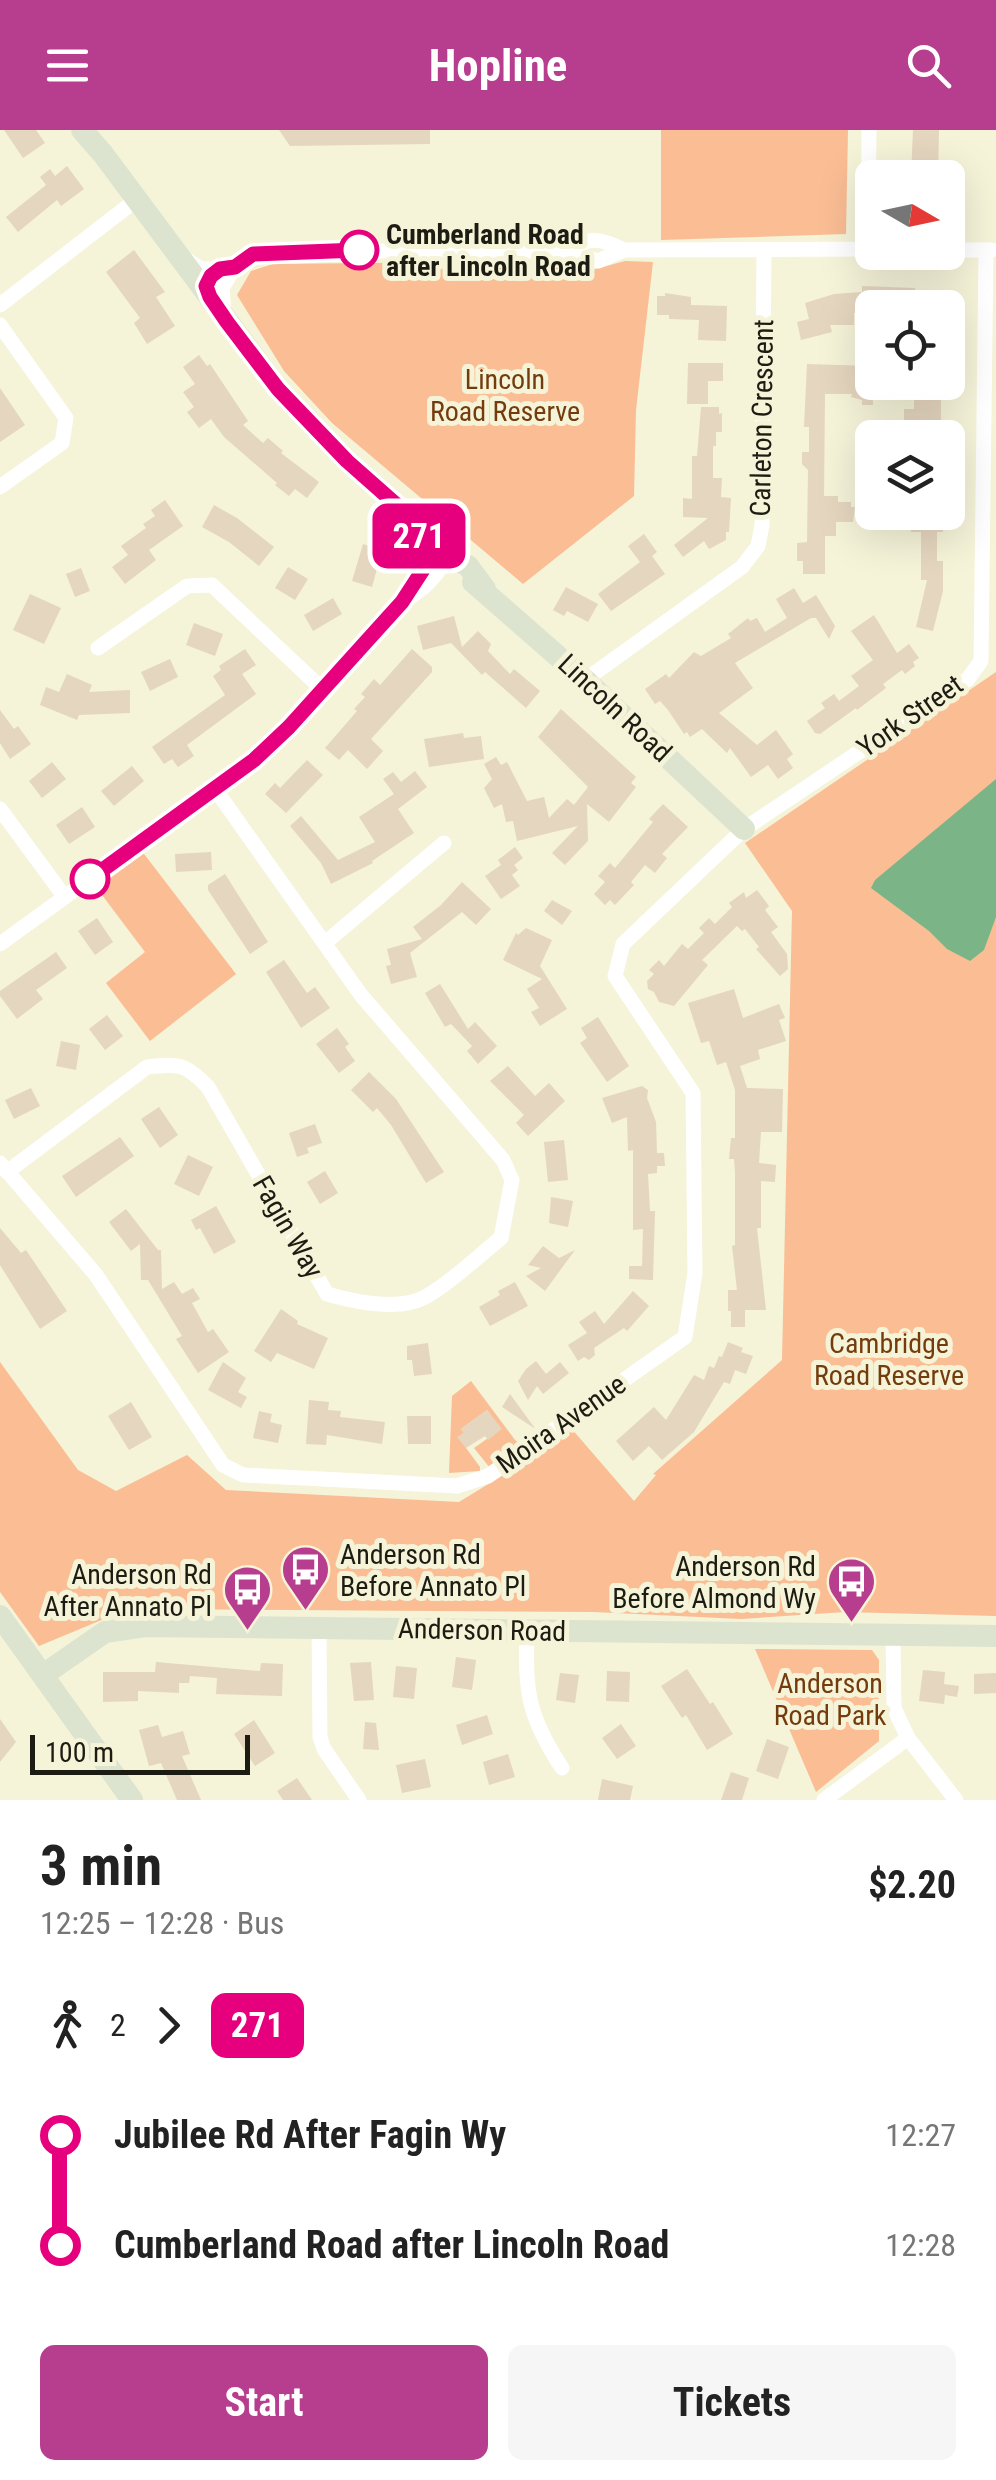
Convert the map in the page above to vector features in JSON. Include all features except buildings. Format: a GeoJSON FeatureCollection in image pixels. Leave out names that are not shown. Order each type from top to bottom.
{"type":"FeatureCollection","features":[{"type":"Feature","properties":{"kind":"street","name":"Lincoln Road"},"geometry":{"type":"LineString","coordinates":[[82,130],[177,252],[215,279],[227,322],[278,389],[347,461],[428,528],[440,559],[468,566],[485,589],[744,829]]}},
{"type":"Feature","properties":{"kind":"street","name":"Lincoln Road"},"geometry":{"type":"LineString","coordinates":[[93,130],[104,154]]}},
{"type":"Feature","properties":{"kind":"street"},"geometry":{"type":"LineString","coordinates":[[869,130],[869,160]]}},
{"type":"Feature","properties":{"kind":"street"},"geometry":{"type":"LineString","coordinates":[[0,305],[136,200]]}},
{"type":"Feature","properties":{"kind":"street"},"geometry":{"type":"LineString","coordinates":[[215,279],[253,254],[270,252],[568,250],[598,261],[624,250],[855,249]]}},
{"type":"Feature","properties":{"kind":"street","name":"Carleton Crescent"},"geometry":{"type":"LineString","coordinates":[[585,680],[742,567],[758,546],[762,525],[764,250]]}},
{"type":"Feature","properties":{"kind":"street"},"geometry":{"type":"LineString","coordinates":[[965,250],[991,250]]}},
{"type":"Feature","properties":{"kind":"street","name":"York Street"},"geometry":{"type":"LineString","coordinates":[[744,829],[968,680],[981,661],[991,250]]}},
{"type":"Feature","properties":{"kind":"street"},"geometry":{"type":"LineString","coordinates":[[0,325],[66,418],[62,443],[0,487]]}},
{"type":"Feature","properties":{"kind":"street"},"geometry":{"type":"LineString","coordinates":[[0,944],[254,760],[402,602],[422,592],[440,559]]}},
{"type":"Feature","properties":{"kind":"street"},"geometry":{"type":"LineString","coordinates":[[98,648],[187,586],[212,585],[322,689]]}},
{"type":"Feature","properties":{"kind":"street","name":"Fagin Way"},"geometry":{"type":"LineString","coordinates":[[4,1167],[147,1067],[165,1064],[190,1068],[208,1087],[327,1294],[353,1302],[404,1303],[425,1298],[501,1238],[512,1180],[502,1160],[360,996],[326,942],[215,789]]}},
{"type":"Feature","properties":{"kind":"street"},"geometry":{"type":"LineString","coordinates":[[0,809],[64,896]]}},
{"type":"Feature","properties":{"kind":"street","name":"Moira Avenue"},"geometry":{"type":"LineString","coordinates":[[4,1167],[96,1274],[224,1466],[243,1475],[457,1486],[488,1476],[684,1337],[695,1273],[693,1094],[615,976],[624,944],[744,829]]}},
{"type":"Feature","properties":{"kind":"street"},"geometry":{"type":"LineString","coordinates":[[326,942],[444,842]]}},
{"type":"Feature","properties":{"kind":"street"},"geometry":{"type":"LineString","coordinates":[[0,1616],[132,1800]]}},
{"type":"Feature","properties":{"kind":"street","name":"Anderson Road"},"geometry":{"type":"LineString","coordinates":[[43,1675],[94,1638],[114,1629],[170,1625],[996,1636]]}},
{"type":"Feature","properties":{"kind":"street"},"geometry":{"type":"LineString","coordinates":[[318,1627],[320,1736],[324,1750],[359,1800]]}},
{"type":"Feature","properties":{"kind":"street"},"geometry":{"type":"LineString","coordinates":[[527,1631],[529,1704],[537,1727],[562,1768]]}},
{"type":"Feature","properties":{"kind":"street"},"geometry":{"type":"LineString","coordinates":[[894,1634],[894,1708],[908,1738],[956,1800]]}},
{"type":"Feature","properties":{"kind":"street"},"geometry":{"type":"LineString","coordinates":[[824,1800],[908,1738]]}},
{"type":"Feature","properties":{"kind":"green space"},"geometry":{"type":"Polygon","coordinates":[[[661,130],[848,130],[846,234],[661,240],[661,130]]]}},
{"type":"Feature","properties":{"kind":"green space","name":"Lincoln Road Reserve"},"geometry":{"type":"Polygon","coordinates":[[[562,261],[592,270],[625,261],[653,262],[636,410],[634,496],[523,584],[332,423],[284,371],[237,295],[251,271],[273,264],[562,261]]]}},
{"type":"Feature","properties":{"kind":"green space","name":"Cambridge Road Reserve"},"geometry":{"type":"Polygon","coordinates":[[[996,672],[996,1616],[845,1612],[741,1619],[594,1612],[128,1609],[39,1646],[0,1592],[0,1362],[78,1470],[116,1491],[187,1455],[226,1490],[459,1502],[549,1447],[571,1428],[634,1501],[656,1475],[653,1474],[782,1360],[792,911],[745,843],[996,672]]]}},
{"type":"Feature","properties":{"kind":"green space"},"geometry":{"type":"Polygon","coordinates":[[[138,846],[236,974],[150,1041],[106,983],[145,952],[90,879],[138,846]]]}},
{"type":"Feature","properties":{"kind":"green space"},"geometry":{"type":"Polygon","coordinates":[[[471,1381],[523,1446],[490,1468],[474,1448],[501,1429],[487,1410],[461,1429],[464,1433],[458,1437],[480,1471],[449,1473],[452,1396],[471,1381]]]}},
{"type":"Feature","properties":{"kind":"green space","name":"Anderson Road Park"},"geometry":{"type":"Polygon","coordinates":[[[755,1649],[872,1650],[879,1660],[879,1741],[816,1792],[755,1649]]]}},
{"type":"Feature","properties":{"kind":"shaded area"},"geometry":{"type":"Polygon","coordinates":[[[996,779],[996,917],[984,950],[970,961],[947,949],[871,888],[875,880],[996,779]]]}},
{"type":"Feature","properties":{"kind":"bus line","name":"271"},"geometry":{"type":"LineString","coordinates":[[90,879],[254,760],[402,602],[429,563],[430,552],[407,514],[347,461],[278,389],[227,322],[206,286],[220,269],[235,267],[253,254],[359,250]]}},
{"type":"Feature","properties":{"kind":"place","name":"Cumberland Road after Lincoln Road"},"geometry":{"type":"Point","coordinates":[359,250]}},
{"type":"Feature","properties":{"kind":"place","name":"Anderson Rd Before Annato Pl"},"geometry":{"type":"Point","coordinates":[305,1612]}},
{"type":"Feature","properties":{"kind":"place","name":"Anderson Rd Before Almond Wy"},"geometry":{"type":"Point","coordinates":[851,1624]}},
{"type":"Feature","properties":{"kind":"place","name":"Anderson Rd After Annato Pl"},"geometry":{"type":"Point","coordinates":[247,1632]}}]}
